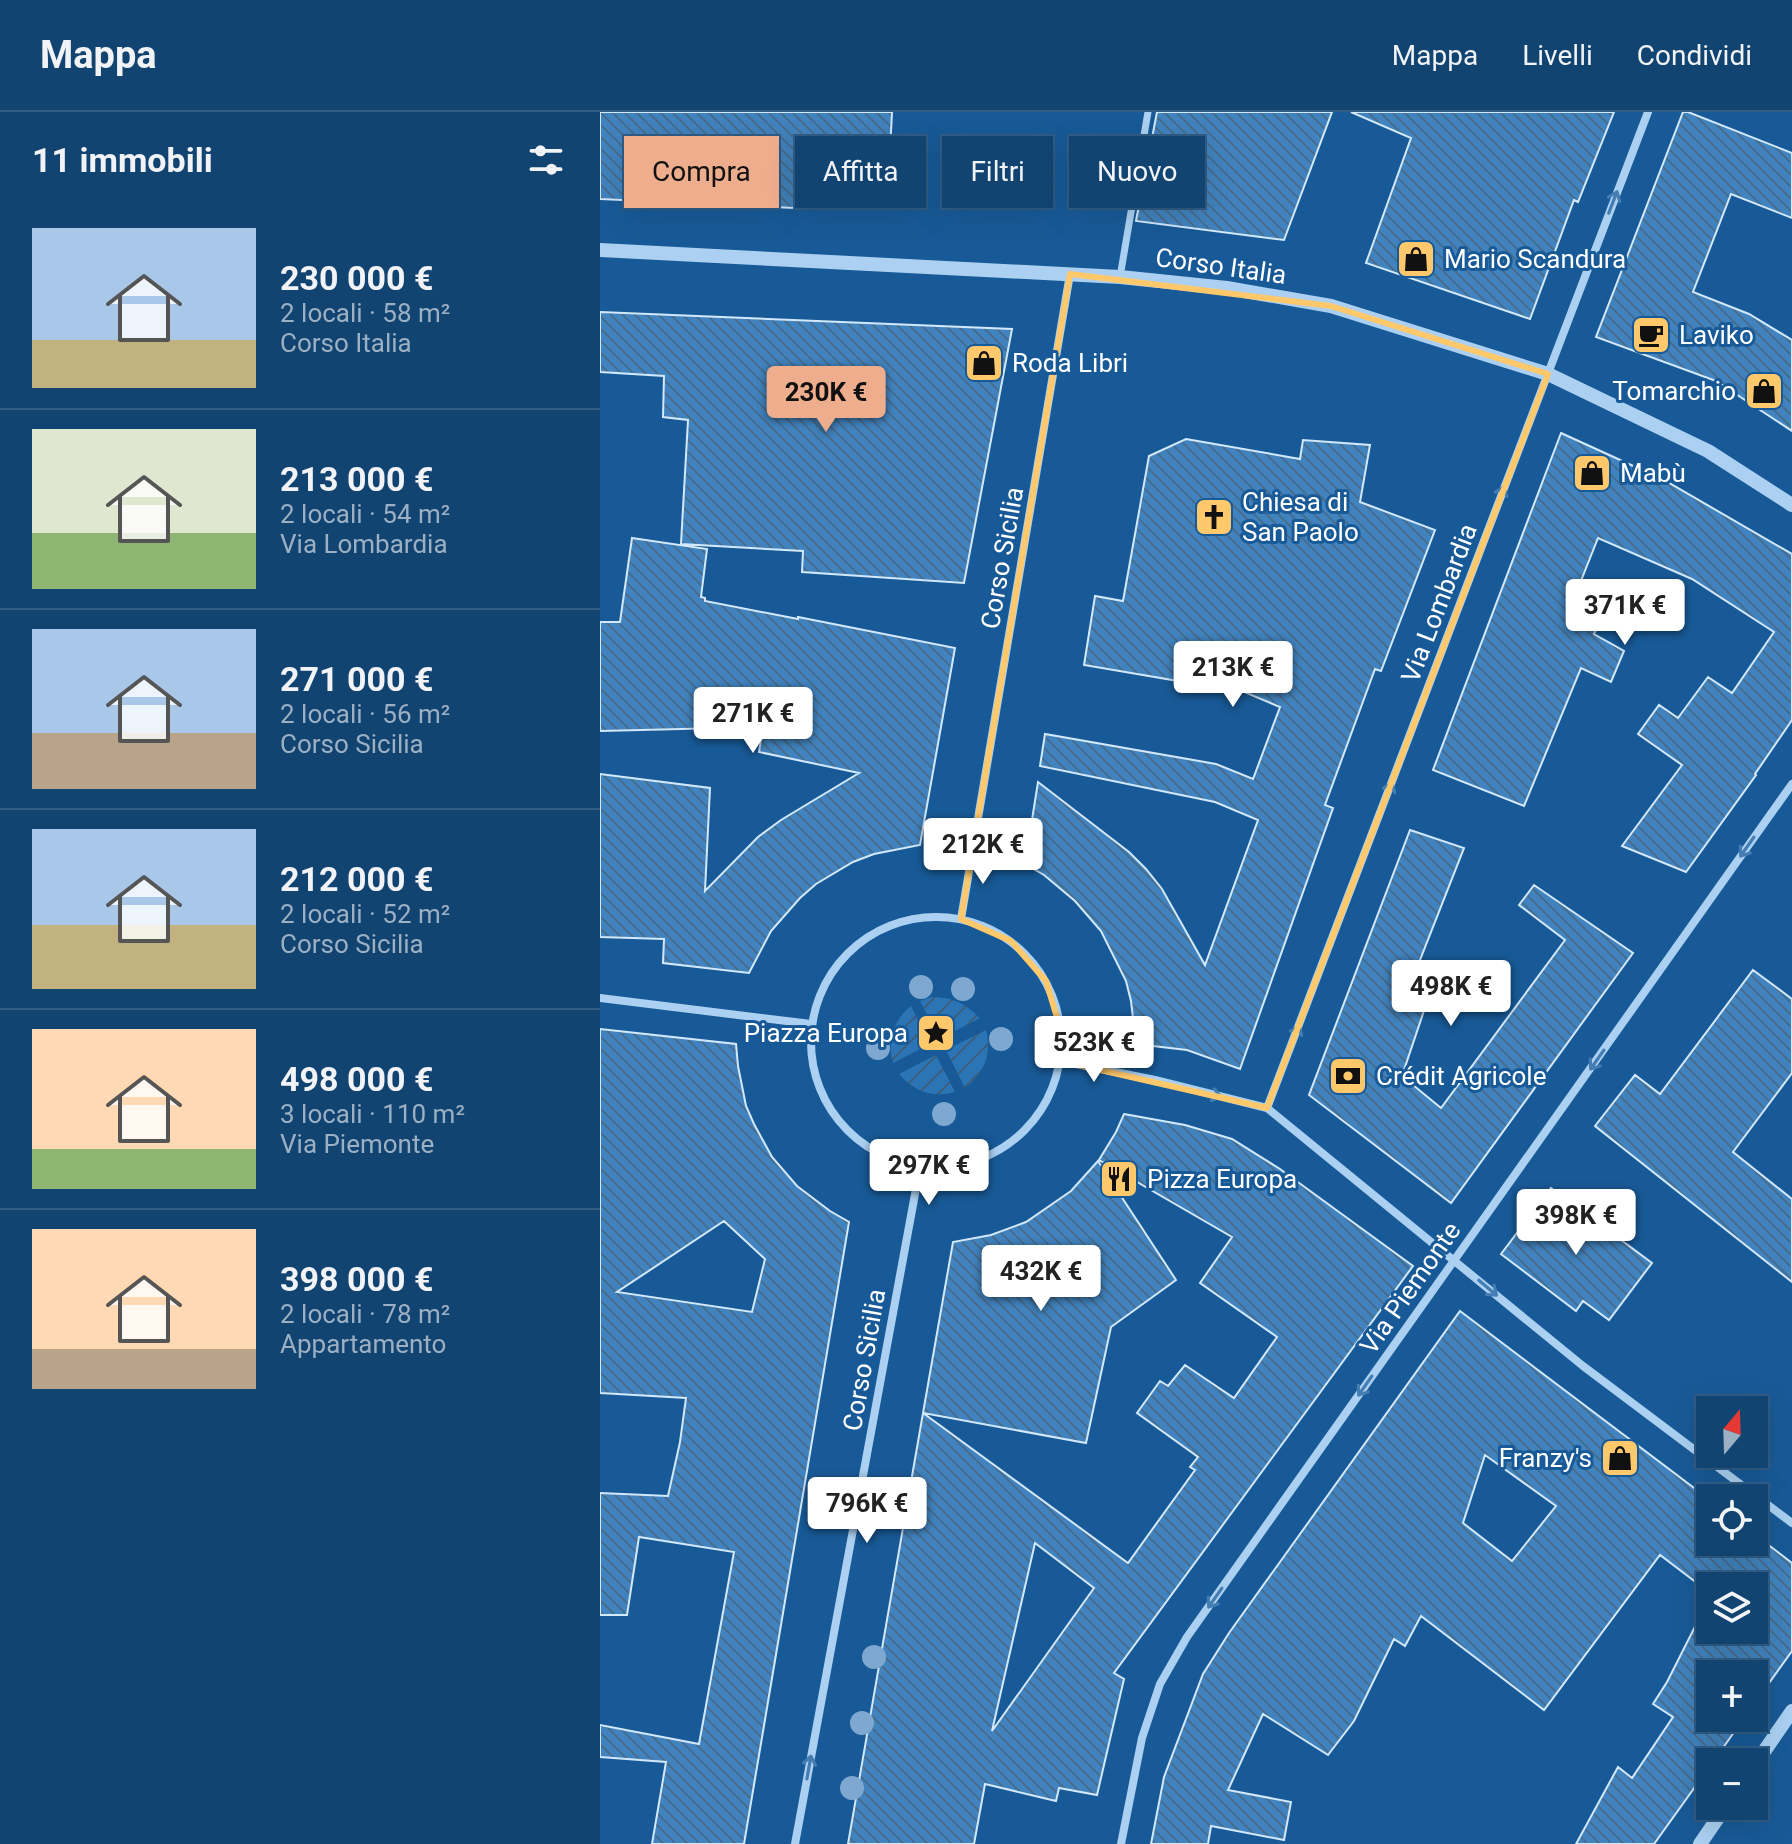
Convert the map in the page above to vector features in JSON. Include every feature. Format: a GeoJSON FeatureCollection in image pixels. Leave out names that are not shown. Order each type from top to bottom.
{"type":"FeatureCollection","features":[{"type":"Feature","properties":{"kind":"street"},"geometry":{"type":"LineString","coordinates":[[1120,277],[1148,112]]}},
{"type":"Feature","properties":{"kind":"street","name":"Via Lombardia"},"geometry":{"type":"LineString","coordinates":[[1267,1108],[1648,112]]}},
{"type":"Feature","properties":{"kind":"street","name":"Corso Italia"},"geometry":{"type":"LineString","coordinates":[[600,250],[1120,277],[1227,288],[1331,306],[1548,374],[1708,451],[1792,505]]}},
{"type":"Feature","properties":{"kind":"street","name":"Corso Sicilia"},"geometry":{"type":"LineString","coordinates":[[961,919],[1070,274]]}},
{"type":"Feature","properties":{"kind":"street","name":"Via Piemonte"},"geometry":{"type":"LineString","coordinates":[[1121,1844],[1142,1738],[1160,1684],[1187,1637],[1792,784]]}},
{"type":"Feature","properties":{"kind":"street"},"geometry":{"type":"LineString","coordinates":[[927,917],[961,919],[987,927],[1011,941],[1031,960],[1046,981],[1057,1007],[1062,1034],[1061,1061],[1047,1101],[1035,1120],[1012,1142],[984,1159],[952,1167],[920,1167],[888,1159],[859,1142],[835,1118],[819,1089],[810,1057],[811,1024],[820,992],[838,962],[863,939],[893,923],[927,917]]}},
{"type":"Feature","properties":{"kind":"street"},"geometry":{"type":"LineString","coordinates":[[600,998],[811,1024]]}},
{"type":"Feature","properties":{"kind":"street"},"geometry":{"type":"LineString","coordinates":[[1061,1061],[1267,1108],[1583,1366],[1792,1523]]}},
{"type":"Feature","properties":{"kind":"street","name":"Corso Sicilia"},"geometry":{"type":"LineString","coordinates":[[795,1844],[920,1167]]}},
{"type":"Feature","properties":{"kind":"street"},"geometry":{"type":"LineString","coordinates":[[1766,1748],[1792,1711]]}},
{"type":"Feature","properties":{"kind":"street"},"geometry":{"type":"LineString","coordinates":[[1700,1844],[1716,1820]]}},
{"type":"Feature","properties":{"kind":"highlighted area"},"geometry":{"type":"Polygon","coordinates":[[[1070,274],[1331,306],[1548,374],[1267,1108],[1061,1061],[1062,1034],[1046,981],[1011,941],[961,919],[1070,274]]]}},
{"type":"Feature","properties":{"kind":"shaded area"},"geometry":{"type":"Polygon","coordinates":[[[931,997],[958,1002],[980,1018],[940,1039],[920,1001],[931,997]]]}},
{"type":"Feature","properties":{"kind":"shaded area"},"geometry":{"type":"Polygon","coordinates":[[[911,1006],[930,1044],[893,1063],[893,1032],[911,1006]]]}},
{"type":"Feature","properties":{"kind":"shaded area"},"geometry":{"type":"Polygon","coordinates":[[[986,1030],[988,1048],[985,1063],[965,1088],[946,1050],[986,1030]]]}},
{"type":"Feature","properties":{"kind":"shaded area"},"geometry":{"type":"Polygon","coordinates":[[[936,1055],[955,1092],[924,1092],[899,1074],[936,1055]]]}},
{"type":"Feature","properties":{"kind":"building"},"geometry":{"type":"Polygon","coordinates":[[[600,112],[892,112],[891,136],[795,136],[794,208],[779,207],[779,136],[624,136],[624,200],[600,199],[600,112]]]}},
{"type":"Feature","properties":{"kind":"building"},"geometry":{"type":"Polygon","coordinates":[[[1157,112],[1332,112],[1284,240],[1136,221],[1139,208],[1205,208],[1205,136],[1152,136],[1157,112]]]}},
{"type":"Feature","properties":{"kind":"building"},"geometry":{"type":"Polygon","coordinates":[[[1351,112],[1614,112],[1578,202],[1574,200],[1530,319],[1366,263],[1411,138],[1351,112]]]}},
{"type":"Feature","properties":{"kind":"building"},"geometry":{"type":"Polygon","coordinates":[[[1683,112],[1792,153],[1792,218],[1731,194],[1693,292],[1749,314],[1792,340],[1792,431],[1716,381],[1596,337],[1683,112]]]}},
{"type":"Feature","properties":{"kind":"building"},"geometry":{"type":"Polygon","coordinates":[[[600,312],[1012,329],[964,583],[802,572],[803,551],[681,544],[688,420],[663,417],[664,376],[600,372],[600,312]]]}},
{"type":"Feature","properties":{"kind":"building"},"geometry":{"type":"Polygon","coordinates":[[[1561,433],[1664,480],[1792,554],[1792,720],[1686,872],[1622,846],[1682,765],[1638,734],[1659,705],[1678,718],[1708,677],[1732,693],[1774,632],[1692,579],[1598,538],[1571,606],[1601,619],[1594,634],[1624,651],[1611,682],[1581,668],[1524,806],[1433,770],[1561,433]]]}},
{"type":"Feature","properties":{"kind":"building"},"geometry":{"type":"Polygon","coordinates":[[[1186,439],[1300,459],[1303,440],[1370,445],[1360,502],[1435,530],[1381,671],[1375,669],[1325,805],[1333,808],[1240,1069],[1187,1050],[1136,1044],[1126,981],[1101,931],[1075,901],[1044,875],[1025,864],[1038,782],[1129,852],[1146,869],[1162,889],[1205,965],[1258,820],[1215,802],[1040,766],[1045,734],[1216,764],[1253,779],[1280,707],[1192,670],[1190,683],[1084,665],[1095,596],[1123,601],[1149,456],[1186,439]]]}},
{"type":"Feature","properties":{"kind":"building"},"geometry":{"type":"Polygon","coordinates":[[[632,538],[707,549],[701,597],[705,601],[955,648],[920,845],[874,854],[853,862],[816,884],[771,931],[749,973],[663,963],[664,939],[600,937],[600,774],[710,788],[705,891],[758,837],[859,773],[759,752],[763,727],[600,731],[600,622],[620,622],[632,538]]]}},
{"type":"Feature","properties":{"kind":"building"},"geometry":{"type":"Polygon","coordinates":[[[1410,830],[1464,848],[1411,983],[1431,990],[1402,1076],[1441,1108],[1565,940],[1519,905],[1534,885],[1633,953],[1451,1203],[1309,1095],[1410,830]]]}},
{"type":"Feature","properties":{"kind":"building"},"geometry":{"type":"Polygon","coordinates":[[[1753,970],[1792,999],[1792,1073],[1733,1152],[1792,1199],[1792,1282],[1595,1126],[1635,1075],[1660,1094],[1753,970]]]}},
{"type":"Feature","properties":{"kind":"building"},"geometry":{"type":"Polygon","coordinates":[[[600,1029],[736,1044],[746,1106],[772,1157],[797,1186],[849,1222],[744,1844],[652,1844],[666,1762],[600,1757],[600,1725],[699,1744],[734,1552],[639,1537],[627,1615],[600,1615],[600,1493],[668,1496],[686,1398],[600,1393],[600,1029]],[[724,1221],[617,1292],[752,1312],[765,1259],[724,1221]]]}},
{"type":"Feature","properties":{"kind":"building"},"geometry":{"type":"Polygon","coordinates":[[[1124,1114],[1185,1125],[1232,1139],[1280,1169],[1413,1266],[1114,1673],[1124,1679],[1097,1795],[1059,1788],[1056,1801],[985,1784],[974,1844],[848,1844],[923,1413],[1128,1563],[1195,1470],[1190,1467],[1198,1457],[1137,1413],[1160,1381],[1168,1386],[1185,1365],[1234,1398],[1277,1337],[1200,1283],[1232,1237],[1099,1160],[1124,1114]],[[1035,1543],[992,1731],[1094,1588],[1035,1543]]]}},
{"type":"Feature","properties":{"kind":"building"},"geometry":{"type":"Polygon","coordinates":[[[1098,1161],[1176,1280],[1111,1327],[1086,1443],[923,1413],[953,1242],[991,1235],[1026,1222],[1071,1191],[1098,1161]]]}},
{"type":"Feature","properties":{"kind":"building"},"geometry":{"type":"Polygon","coordinates":[[[1551,1188],[1652,1263],[1609,1320],[1583,1301],[1576,1311],[1501,1254],[1551,1188]]]}},
{"type":"Feature","properties":{"kind":"building"},"geometry":{"type":"Polygon","coordinates":[[[1460,1311],[1696,1489],[1696,1556],[1768,1556],[1768,1545],[1792,1563],[1792,1651],[1768,1684],[1768,1660],[1696,1660],[1696,1732],[1734,1732],[1723,1748],[1696,1748],[1696,1786],[1654,1844],[1576,1844],[1618,1767],[1632,1778],[1673,1717],[1653,1704],[1696,1625],[1696,1644],[1768,1644],[1768,1572],[1696,1572],[1696,1582],[1660,1555],[1544,1710],[1421,1616],[1405,1646],[1394,1639],[1354,1721],[1328,1755],[1263,1714],[1228,1790],[1291,1802],[1284,1840],[1211,1826],[1208,1844],[1151,1844],[1164,1777],[1203,1674],[1229,1633],[1460,1311]],[[1485,1455],[1463,1523],[1512,1561],[1556,1506],[1485,1455]]]}},
{"type":"Feature","properties":{"kind":"place","name":"Mario Scandura"},"geometry":{"type":"Point","coordinates":[1416,259]}},
{"type":"Feature","properties":{"kind":"place","name":"Laviko"},"geometry":{"type":"Point","coordinates":[1651,335]}},
{"type":"Feature","properties":{"kind":"place","name":"Roda Libri"},"geometry":{"type":"Point","coordinates":[984,363]}},
{"type":"Feature","properties":{"kind":"place","name":"Tomarchio"},"geometry":{"type":"Point","coordinates":[1764,391]}},
{"type":"Feature","properties":{"kind":"place","name":"Mabù"},"geometry":{"type":"Point","coordinates":[1592,473]}},
{"type":"Feature","properties":{"kind":"place","name":"Chiesa di San Paolo"},"geometry":{"type":"Point","coordinates":[1214,517]}},
{"type":"Feature","properties":{"kind":"place","name":"Piazza Europa"},"geometry":{"type":"Point","coordinates":[936,1033]}},
{"type":"Feature","properties":{"kind":"place","name":"Crédit Agricole"},"geometry":{"type":"Point","coordinates":[1348,1076]}},
{"type":"Feature","properties":{"kind":"place","name":"Pizza Europa"},"geometry":{"type":"Point","coordinates":[1119,1179]}},
{"type":"Feature","properties":{"kind":"place","name":"Franzy's"},"geometry":{"type":"Point","coordinates":[1620,1458]}}]}
